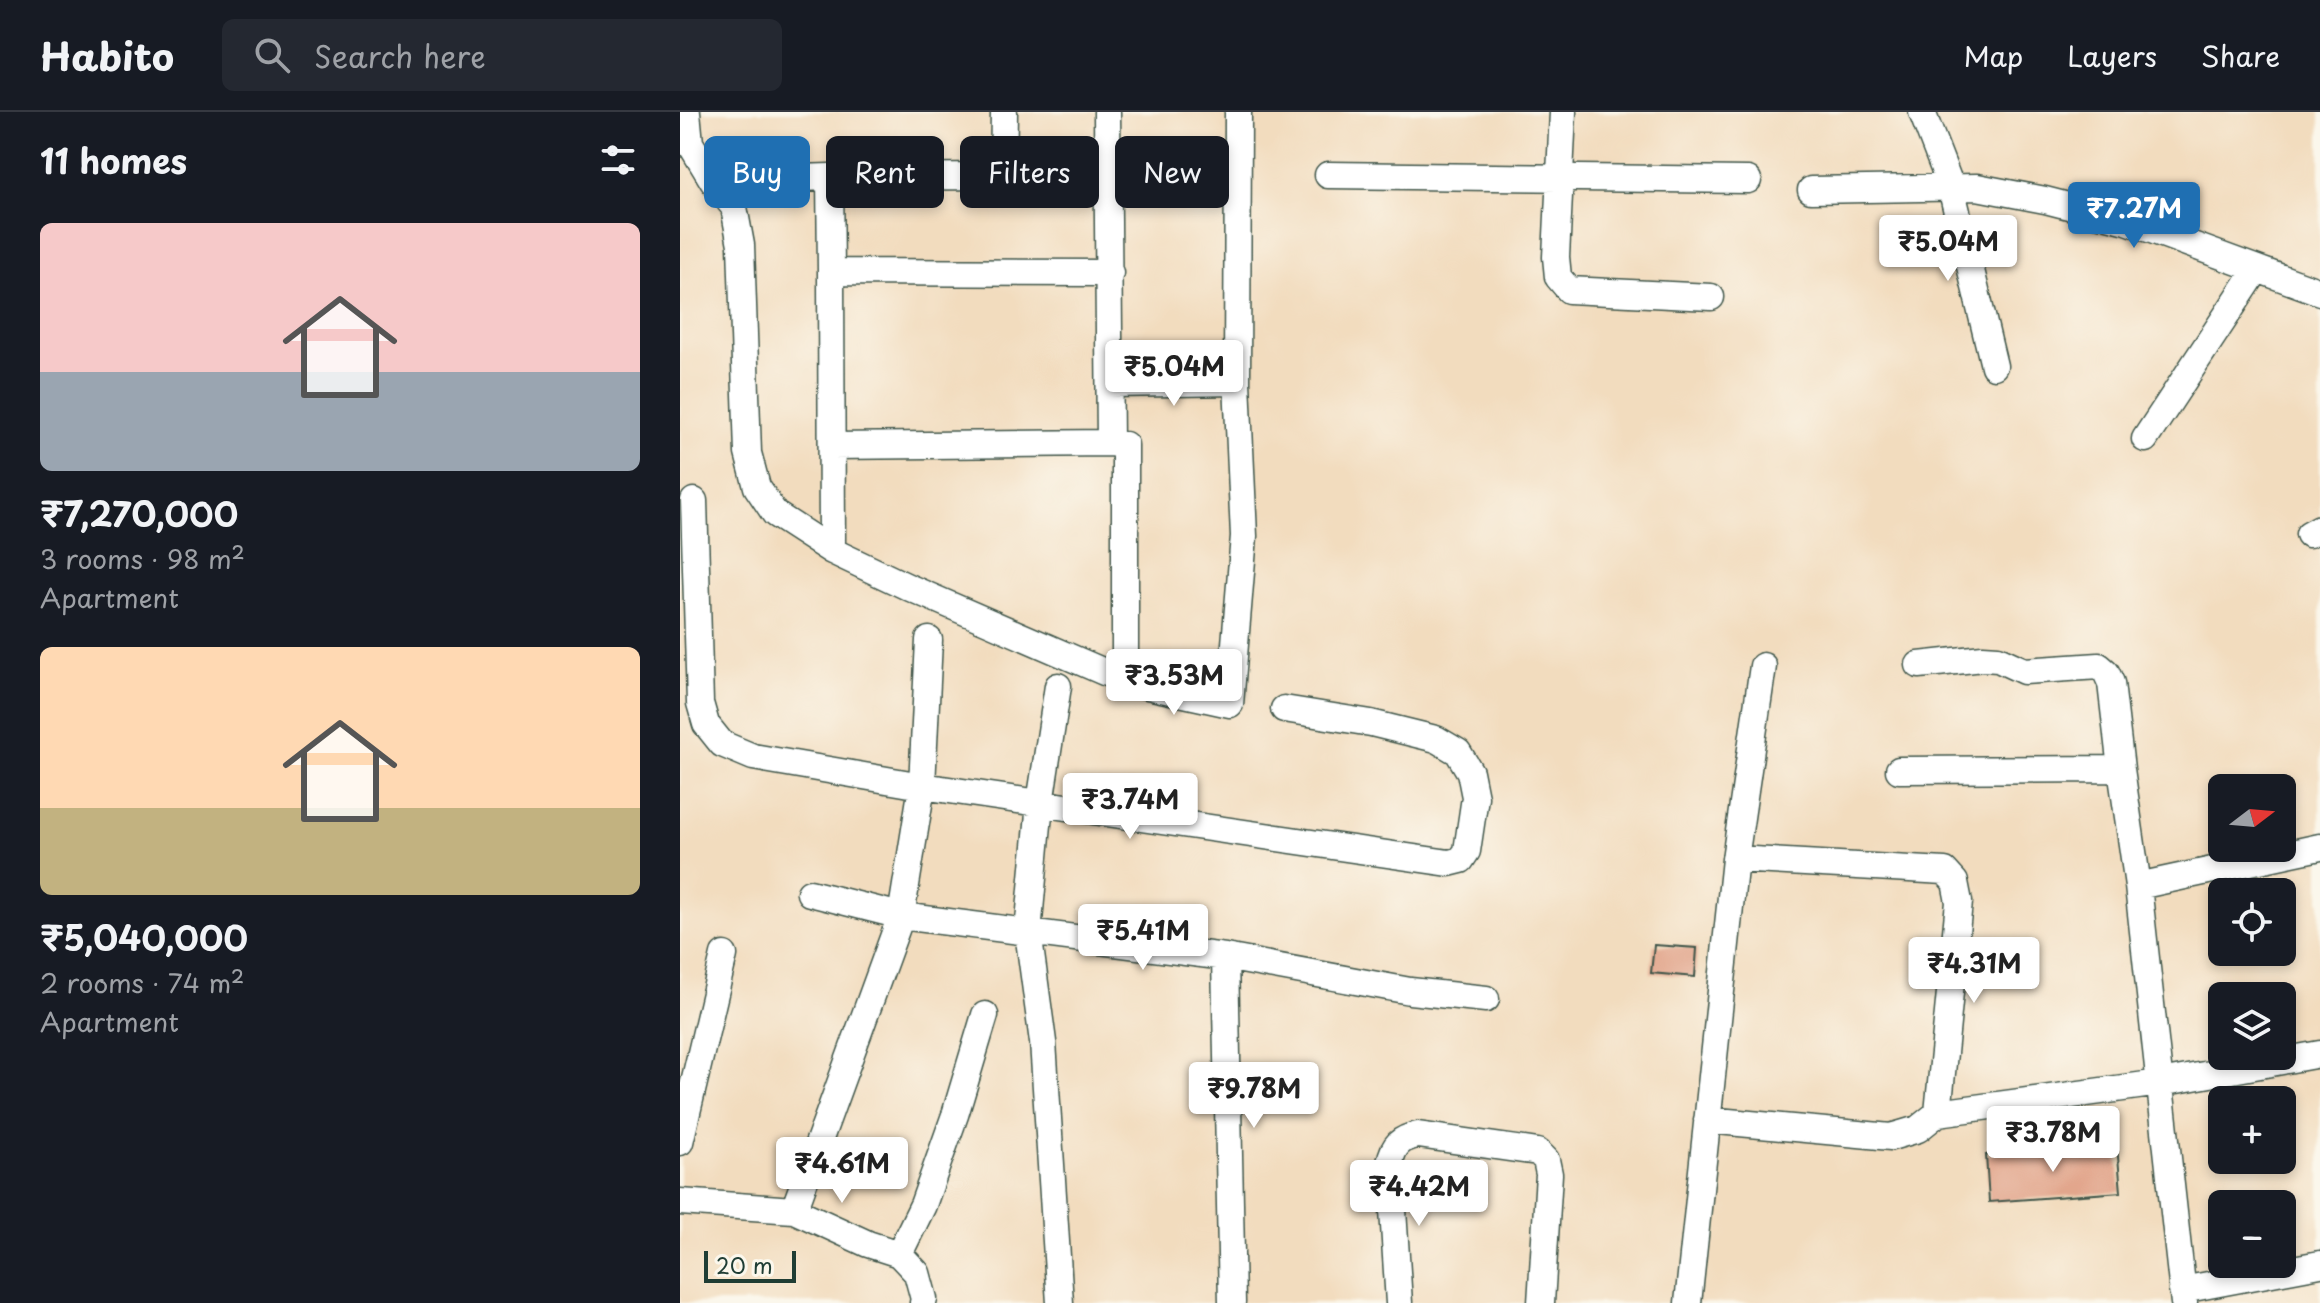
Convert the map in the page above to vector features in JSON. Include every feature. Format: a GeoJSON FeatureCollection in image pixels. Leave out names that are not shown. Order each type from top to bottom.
{"type":"FeatureCollection","features":[{"type":"Feature","properties":{"kind":"street"},"geometry":{"type":"LineString","coordinates":[[687,112],[690,143],[704,166]]}},
{"type":"Feature","properties":{"kind":"street"},"geometry":{"type":"LineString","coordinates":[[944,176],[1003,176],[1004,112]]}},
{"type":"Feature","properties":{"kind":"street"},"geometry":{"type":"LineString","coordinates":[[1107,112],[1110,443]]}},
{"type":"Feature","properties":{"kind":"street"},"geometry":{"type":"LineString","coordinates":[[734,208],[741,245],[748,453],[757,487],[775,514],[832,551],[1125,681],[1230,704],[1244,536],[1237,382],[1238,112]]}},
{"type":"Feature","properties":{"kind":"street"},"geometry":{"type":"LineString","coordinates":[[1563,112],[1556,257],[1558,277],[1569,290],[1711,297]]}},
{"type":"Feature","properties":{"kind":"street"},"geometry":{"type":"LineString","coordinates":[[1922,112],[1951,187],[1994,366]]}},
{"type":"Feature","properties":{"kind":"street"},"geometry":{"type":"LineString","coordinates":[[1328,175],[1748,180]]}},
{"type":"Feature","properties":{"kind":"street"},"geometry":{"type":"LineString","coordinates":[[1811,190],[1977,187],[2045,200],[2127,221],[2320,292]]}},
{"type":"Feature","properties":{"kind":"street"},"geometry":{"type":"LineString","coordinates":[[830,208],[832,551]]}},
{"type":"Feature","properties":{"kind":"street"},"geometry":{"type":"LineString","coordinates":[[2145,439],[2257,269]]}},
{"type":"Feature","properties":{"kind":"street"},"geometry":{"type":"LineString","coordinates":[[831,272],[1110,273]]}},
{"type":"Feature","properties":{"kind":"street"},"geometry":{"type":"LineString","coordinates":[[1110,384],[1237,382]]}},
{"type":"Feature","properties":{"kind":"street"},"geometry":{"type":"LineString","coordinates":[[832,446],[1125,445],[1125,681]]}},
{"type":"Feature","properties":{"kind":"street"},"geometry":{"type":"LineString","coordinates":[[694,501],[700,703],[706,724],[722,744],[753,757],[922,786],[1449,863],[1461,860],[1467,851],[1475,797],[1470,772],[1458,752],[1436,739],[1371,723],[1284,709]]}},
{"type":"Feature","properties":{"kind":"street"},"geometry":{"type":"LineString","coordinates":[[794,1210],[901,916],[922,786],[929,640]]}},
{"type":"Feature","properties":{"kind":"street"},"geometry":{"type":"LineString","coordinates":[[1919,665],[1983,658],[1998,659],[2024,671],[2099,666],[2106,672],[2111,683],[2138,886],[2183,1297],[2320,1264]]}},
{"type":"Feature","properties":{"kind":"street"},"geometry":{"type":"LineString","coordinates":[[1688,1303],[1735,859],[1763,666]]}},
{"type":"Feature","properties":{"kind":"street"},"geometry":{"type":"LineString","coordinates":[[1058,686],[1040,803],[1028,932],[1043,1042],[1060,1303]]}},
{"type":"Feature","properties":{"kind":"street"},"geometry":{"type":"LineString","coordinates":[[1899,770],[2121,769]]}},
{"type":"Feature","properties":{"kind":"street"},"geometry":{"type":"LineString","coordinates":[[2138,886],[2320,847]]}},
{"type":"Feature","properties":{"kind":"street"},"geometry":{"type":"LineString","coordinates":[[1735,859],[1945,871],[1955,882],[1959,902],[1938,1113]]}},
{"type":"Feature","properties":{"kind":"street"},"geometry":{"type":"LineString","coordinates":[[810,893],[901,916],[1225,957],[1410,991],[1486,999]]}},
{"type":"Feature","properties":{"kind":"street"},"geometry":{"type":"LineString","coordinates":[[680,1142],[724,955]]}},
{"type":"Feature","properties":{"kind":"street"},"geometry":{"type":"LineString","coordinates":[[1225,957],[1232,1303]]}},
{"type":"Feature","properties":{"kind":"street"},"geometry":{"type":"LineString","coordinates":[[899,1254],[923,1205],[955,1115],[985,1015]]}},
{"type":"Feature","properties":{"kind":"street"},"geometry":{"type":"LineString","coordinates":[[1707,1120],[1891,1137],[1918,1129],[1938,1113],[2160,1083],[2320,1054]]}},
{"type":"Feature","properties":{"kind":"street"},"geometry":{"type":"LineString","coordinates":[[1399,1303],[1390,1163],[1392,1151],[1406,1137],[1418,1135],[1538,1152],[1546,1160],[1549,1189],[1541,1303]]}},
{"type":"Feature","properties":{"kind":"street"},"geometry":{"type":"LineString","coordinates":[[680,1202],[794,1210],[868,1244],[899,1254],[917,1273],[923,1303]]}},
{"type":"Feature","properties":{"kind":"building"},"geometry":{"type":"Polygon","coordinates":[[[1654,945],[1697,948],[1695,977],[1651,973],[1654,945]]]}},
{"type":"Feature","properties":{"kind":"building"},"geometry":{"type":"Polygon","coordinates":[[[2117,1145],[2121,1192],[1989,1202],[1986,1155],[2117,1145]]]}}]}
